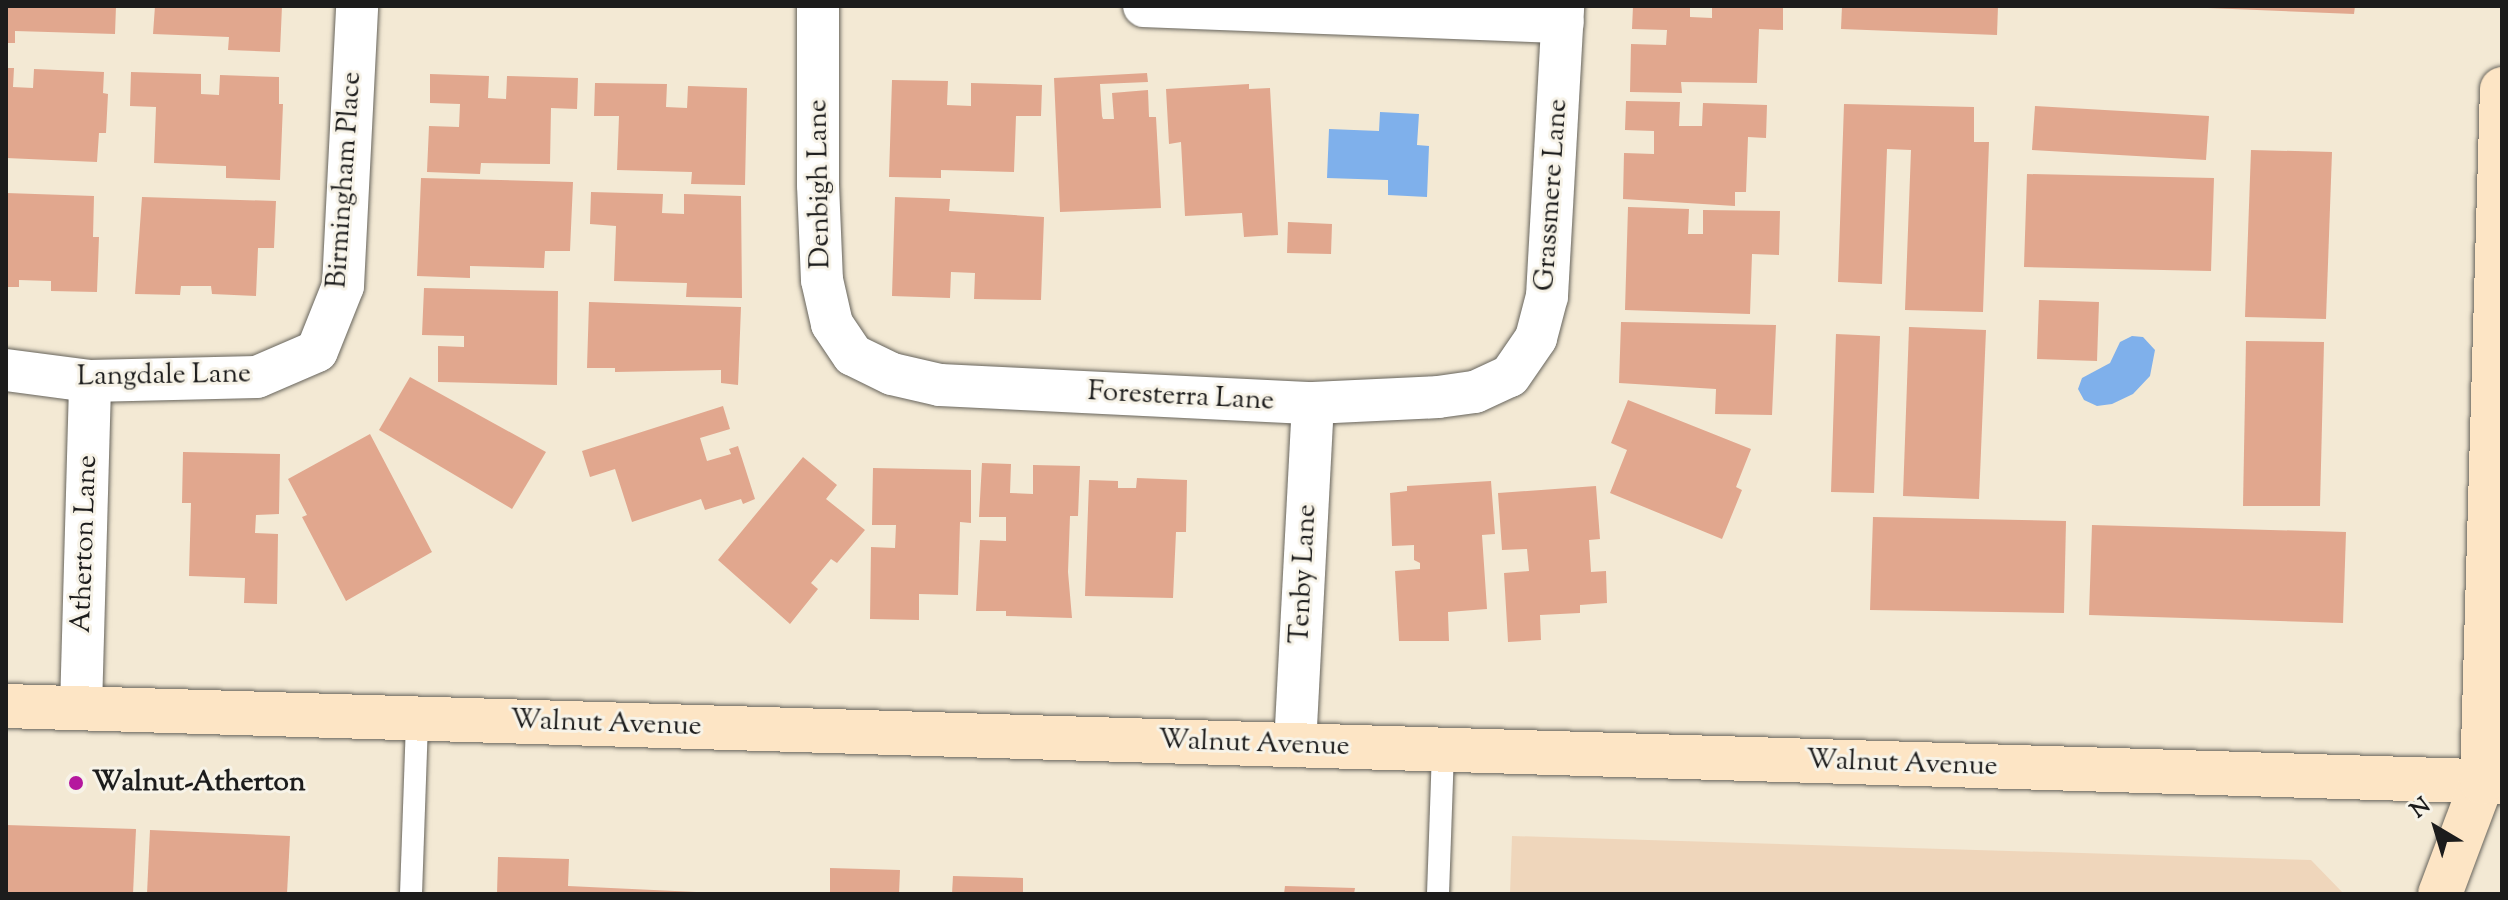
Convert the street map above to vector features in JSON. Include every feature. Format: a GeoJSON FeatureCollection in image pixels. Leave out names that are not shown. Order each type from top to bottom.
{"type":"FeatureCollection","features":[{"type":"Feature","properties":{"kind":"main road"},"geometry":{"type":"LineString","coordinates":[[2502,89],[2492,782],[2502,823]]}},
{"type":"Feature","properties":{"kind":"main road","name":"Walnut Avenue"},"geometry":{"type":"LineString","coordinates":[[6,706],[2492,782]]}},
{"type":"Feature","properties":{"kind":"main road"},"geometry":{"type":"LineString","coordinates":[[2440,894],[2492,782]]}},
{"type":"Feature","properties":{"kind":"street","name":"Birmingham Place"},"geometry":{"type":"LineString","coordinates":[[317,351],[343,286],[357,6]]}},
{"type":"Feature","properties":{"kind":"street","name":"Denbigh Lane"},"geometry":{"type":"LineString","coordinates":[[818,6],[818,185],[822,280],[832,324],[853,355]]}},
{"type":"Feature","properties":{"kind":"street"},"geometry":{"type":"LineString","coordinates":[[1144,6],[1563,14]]}},
{"type":"Feature","properties":{"kind":"street","name":"Grassmere Lane"},"geometry":{"type":"LineString","coordinates":[[1510,376],[1536,338],[1547,296],[1563,14]]}},
{"type":"Feature","properties":{"kind":"street","name":"Langdale Lane"},"geometry":{"type":"LineString","coordinates":[[6,370],[90,381],[257,377],[317,351]]}},
{"type":"Feature","properties":{"kind":"street","name":"Foresterra Lane"},"geometry":{"type":"LineString","coordinates":[[853,355],[892,374],[940,385],[1313,403],[1438,397],[1475,392],[1510,376]]}},
{"type":"Feature","properties":{"kind":"street","name":"Atherton Lane"},"geometry":{"type":"LineString","coordinates":[[81,708],[90,381]]}},
{"type":"Feature","properties":{"kind":"street","name":"Tenby Lane"},"geometry":{"type":"LineString","coordinates":[[1295,746],[1313,403]]}},
{"type":"Feature","properties":{"kind":"lane"},"geometry":{"type":"LineString","coordinates":[[411,894],[417,718]]}},
{"type":"Feature","properties":{"kind":"lane"},"geometry":{"type":"LineString","coordinates":[[1438,894],[1443,750]]}},
{"type":"Feature","properties":{"kind":"shaded area"},"geometry":{"type":"Polygon","coordinates":[[[1512,836],[2311,860],[2344,894],[1510,894],[1512,836]]]}},
{"type":"Feature","properties":{"kind":"water"},"geometry":{"type":"Polygon","coordinates":[[[1380,112],[1419,114],[1417,145],[1429,146],[1427,197],[1388,195],[1388,180],[1327,178],[1329,129],[1379,131],[1380,112]]]}},
{"type":"Feature","properties":{"kind":"water"},"geometry":{"type":"Polygon","coordinates":[[[2132,336],[2143,337],[2155,350],[2150,376],[2133,394],[2112,404],[2097,406],[2084,400],[2078,389],[2082,378],[2110,363],[2120,342],[2132,336]]]}},
{"type":"Feature","properties":{"kind":"building"},"geometry":{"type":"Polygon","coordinates":[[[6,6],[116,6],[115,34],[15,31],[15,43],[6,43],[6,6]]]}},
{"type":"Feature","properties":{"kind":"building"},"geometry":{"type":"Polygon","coordinates":[[[155,6],[282,6],[280,52],[228,50],[229,37],[153,34],[155,6]]]}},
{"type":"Feature","properties":{"kind":"building"},"geometry":{"type":"Polygon","coordinates":[[[1633,6],[1690,6],[1690,17],[1712,18],[1712,6],[1783,6],[1783,30],[1759,29],[1757,83],[1681,82],[1682,93],[1630,92],[1631,44],[1666,45],[1667,30],[1632,29],[1633,6]]]}},
{"type":"Feature","properties":{"kind":"building"},"geometry":{"type":"Polygon","coordinates":[[[1842,6],[1998,6],[1997,35],[1841,29],[1842,6]]]}},
{"type":"Feature","properties":{"kind":"building"},"geometry":{"type":"Polygon","coordinates":[[[2158,6],[2355,6],[2354,14],[2158,6]]]}},
{"type":"Feature","properties":{"kind":"building"},"geometry":{"type":"Polygon","coordinates":[[[6,68],[14,68],[13,87],[33,88],[34,69],[104,72],[103,93],[108,94],[106,133],[99,133],[97,162],[6,158],[6,68]]]}},
{"type":"Feature","properties":{"kind":"building"},"geometry":{"type":"Polygon","coordinates":[[[131,72],[201,74],[201,94],[219,95],[220,75],[279,77],[279,104],[283,104],[280,180],[226,178],[226,166],[154,163],[156,107],[130,106],[131,72]]]}},
{"type":"Feature","properties":{"kind":"building"},"geometry":{"type":"Polygon","coordinates":[[[1147,73],[1148,82],[1100,84],[1102,116],[1103,119],[1114,119],[1112,93],[1148,90],[1149,117],[1156,117],[1161,208],[1060,212],[1054,78],[1147,73]]]}},
{"type":"Feature","properties":{"kind":"building"},"geometry":{"type":"Polygon","coordinates":[[[430,74],[489,76],[488,98],[506,99],[507,76],[578,78],[577,109],[551,108],[550,164],[481,163],[480,174],[427,172],[429,126],[459,127],[460,104],[430,103],[430,74]]]}},
{"type":"Feature","properties":{"kind":"building"},"geometry":{"type":"Polygon","coordinates":[[[892,80],[948,81],[947,105],[971,106],[971,83],[1042,85],[1041,116],[1016,116],[1014,172],[941,170],[941,178],[889,177],[892,80]]]}},
{"type":"Feature","properties":{"kind":"building"},"geometry":{"type":"Polygon","coordinates":[[[595,83],[667,84],[666,107],[687,108],[688,86],[747,88],[745,185],[691,184],[692,172],[617,170],[619,116],[594,116],[595,83]]]}},
{"type":"Feature","properties":{"kind":"building"},"geometry":{"type":"Polygon","coordinates":[[[1249,84],[1249,89],[1270,88],[1278,235],[1244,237],[1242,213],[1185,216],[1181,142],[1169,144],[1166,89],[1249,84]]]}},
{"type":"Feature","properties":{"kind":"building"},"geometry":{"type":"Polygon","coordinates":[[[1626,101],[1680,102],[1679,126],[1702,126],[1703,103],[1767,105],[1766,138],[1748,137],[1746,192],[1735,192],[1735,206],[1623,199],[1624,153],[1654,154],[1654,131],[1625,130],[1626,101]]]}},
{"type":"Feature","properties":{"kind":"building"},"geometry":{"type":"Polygon","coordinates":[[[1844,104],[1974,107],[1974,142],[1989,142],[1983,312],[1905,310],[1911,150],[1887,149],[1882,284],[1838,282],[1844,104]]]}},
{"type":"Feature","properties":{"kind":"building"},"geometry":{"type":"Polygon","coordinates":[[[2035,106],[2209,116],[2206,160],[2032,150],[2035,106]]]}},
{"type":"Feature","properties":{"kind":"building"},"geometry":{"type":"Polygon","coordinates":[[[2251,150],[2332,152],[2326,319],[2245,317],[2251,150]]]}},
{"type":"Feature","properties":{"kind":"building"},"geometry":{"type":"Polygon","coordinates":[[[2027,174],[2214,178],[2211,271],[2024,267],[2027,174]]]}},
{"type":"Feature","properties":{"kind":"building"},"geometry":{"type":"Polygon","coordinates":[[[421,178],[573,182],[570,251],[545,251],[544,268],[470,266],[470,278],[417,276],[421,178]]]}},
{"type":"Feature","properties":{"kind":"building"},"geometry":{"type":"Polygon","coordinates":[[[591,192],[663,194],[662,213],[684,214],[684,194],[741,196],[742,298],[686,297],[687,283],[614,281],[616,226],[590,224],[591,192]]]}},
{"type":"Feature","properties":{"kind":"building"},"geometry":{"type":"Polygon","coordinates":[[[6,193],[94,196],[93,237],[99,237],[97,292],[51,291],[51,281],[19,280],[19,287],[6,287],[6,193]]]}},
{"type":"Feature","properties":{"kind":"building"},"geometry":{"type":"Polygon","coordinates":[[[142,197],[276,201],[274,248],[258,248],[256,296],[212,294],[211,286],[181,286],[180,295],[135,294],[142,197]]]}},
{"type":"Feature","properties":{"kind":"building"},"geometry":{"type":"Polygon","coordinates":[[[895,197],[950,199],[949,211],[1044,217],[1041,300],[974,299],[975,273],[951,272],[950,298],[892,296],[895,197]]]}},
{"type":"Feature","properties":{"kind":"building"},"geometry":{"type":"Polygon","coordinates":[[[1628,207],[1689,209],[1688,234],[1703,234],[1703,210],[1780,211],[1779,255],[1752,254],[1750,314],[1625,310],[1628,207]]]}},
{"type":"Feature","properties":{"kind":"building"},"geometry":{"type":"Polygon","coordinates":[[[1288,222],[1332,224],[1331,254],[1287,253],[1288,222]]]}},
{"type":"Feature","properties":{"kind":"building"},"geometry":{"type":"Polygon","coordinates":[[[424,288],[558,291],[557,385],[438,382],[438,346],[464,347],[464,336],[422,335],[424,288]]]}},
{"type":"Feature","properties":{"kind":"building"},"geometry":{"type":"Polygon","coordinates":[[[2039,300],[2099,302],[2097,361],[2037,359],[2039,300]]]}},
{"type":"Feature","properties":{"kind":"building"},"geometry":{"type":"Polygon","coordinates":[[[589,302],[741,307],[738,385],[721,383],[721,370],[615,372],[615,368],[587,368],[589,302]]]}},
{"type":"Feature","properties":{"kind":"building"},"geometry":{"type":"Polygon","coordinates":[[[1621,322],[1776,325],[1772,415],[1715,414],[1716,389],[1619,383],[1621,322]]]}},
{"type":"Feature","properties":{"kind":"building"},"geometry":{"type":"Polygon","coordinates":[[[1909,327],[1986,330],[1979,499],[1903,496],[1909,327]]]}},
{"type":"Feature","properties":{"kind":"building"},"geometry":{"type":"Polygon","coordinates":[[[1836,334],[1880,336],[1874,493],[1831,492],[1836,334]]]}},
{"type":"Feature","properties":{"kind":"building"},"geometry":{"type":"Polygon","coordinates":[[[2246,341],[2324,342],[2320,506],[2243,506],[2246,341]]]}},
{"type":"Feature","properties":{"kind":"building"},"geometry":{"type":"Polygon","coordinates":[[[410,377],[546,452],[512,509],[379,430],[410,377]]]}},
{"type":"Feature","properties":{"kind":"building"},"geometry":{"type":"Polygon","coordinates":[[[1628,400],[1751,449],[1736,487],[1742,490],[1722,539],[1610,493],[1627,450],[1611,443],[1628,400]]]}},
{"type":"Feature","properties":{"kind":"building"},"geometry":{"type":"Polygon","coordinates":[[[723,406],[730,429],[700,438],[707,461],[731,454],[729,449],[738,446],[755,499],[743,504],[741,499],[705,510],[701,499],[632,522],[615,469],[590,477],[582,451],[723,406]]]}},
{"type":"Feature","properties":{"kind":"building"},"geometry":{"type":"Polygon","coordinates":[[[370,434],[432,552],[346,601],[302,517],[307,515],[288,479],[370,434]]]}},
{"type":"Feature","properties":{"kind":"building"},"geometry":{"type":"Polygon","coordinates":[[[183,452],[280,454],[279,514],[256,515],[255,533],[278,534],[277,604],[244,603],[245,578],[189,576],[191,503],[182,503],[183,452]]]}},
{"type":"Feature","properties":{"kind":"building"},"geometry":{"type":"Polygon","coordinates":[[[803,457],[837,485],[826,499],[865,530],[837,563],[831,559],[811,583],[818,589],[790,624],[718,560],[803,457]]]}},
{"type":"Feature","properties":{"kind":"building"},"geometry":{"type":"Polygon","coordinates":[[[982,463],[1011,464],[1010,493],[1033,494],[1033,465],[1080,466],[1078,516],[1070,516],[1068,572],[1072,618],[1006,616],[1006,611],[976,611],[980,540],[1006,541],[1006,517],[979,517],[982,463]]]}},
{"type":"Feature","properties":{"kind":"building"},"geometry":{"type":"Polygon","coordinates":[[[873,468],[971,470],[971,523],[960,522],[958,595],[919,594],[919,620],[870,619],[871,547],[895,548],[896,525],[872,525],[873,468]]]}},
{"type":"Feature","properties":{"kind":"building"},"geometry":{"type":"Polygon","coordinates":[[[1137,478],[1187,480],[1186,532],[1176,532],[1173,598],[1085,596],[1089,480],[1118,481],[1118,488],[1136,488],[1137,478]]]}},
{"type":"Feature","properties":{"kind":"building"},"geometry":{"type":"Polygon","coordinates":[[[1491,481],[1495,534],[1482,535],[1487,609],[1448,612],[1449,641],[1399,641],[1395,571],[1420,569],[1420,563],[1414,560],[1414,545],[1392,546],[1390,493],[1407,491],[1407,486],[1491,481]]]}},
{"type":"Feature","properties":{"kind":"building"},"geometry":{"type":"Polygon","coordinates":[[[1596,486],[1600,539],[1589,540],[1591,572],[1606,571],[1607,603],[1580,605],[1580,613],[1540,615],[1541,640],[1508,642],[1504,573],[1529,571],[1527,549],[1502,550],[1498,493],[1596,486]]]}},
{"type":"Feature","properties":{"kind":"building"},"geometry":{"type":"Polygon","coordinates":[[[1873,517],[2066,521],[2064,613],[1870,610],[1873,517]]]}},
{"type":"Feature","properties":{"kind":"building"},"geometry":{"type":"Polygon","coordinates":[[[2092,525],[2346,532],[2343,623],[2089,615],[2092,525]]]}},
{"type":"Feature","properties":{"kind":"building"},"geometry":{"type":"Polygon","coordinates":[[[6,825],[136,829],[133,894],[6,894],[6,825]]]}},
{"type":"Feature","properties":{"kind":"building"},"geometry":{"type":"Polygon","coordinates":[[[150,830],[290,836],[287,894],[147,894],[150,830]]]}},
{"type":"Feature","properties":{"kind":"building"},"geometry":{"type":"Polygon","coordinates":[[[498,857],[569,859],[568,886],[739,894],[497,894],[498,857]]]}},
{"type":"Feature","properties":{"kind":"building"},"geometry":{"type":"Polygon","coordinates":[[[830,868],[900,870],[899,894],[830,894],[830,868]]]}},
{"type":"Feature","properties":{"kind":"building"},"geometry":{"type":"Polygon","coordinates":[[[953,876],[1023,878],[1023,894],[952,894],[953,876]]]}},
{"type":"Feature","properties":{"kind":"building"},"geometry":{"type":"Polygon","coordinates":[[[1285,886],[1355,888],[1354,894],[1284,894],[1285,886]]]}},
{"type":"Feature","properties":{"kind":"place","name":"Walnut-Atherton"},"geometry":{"type":"Point","coordinates":[76,783]}}]}
